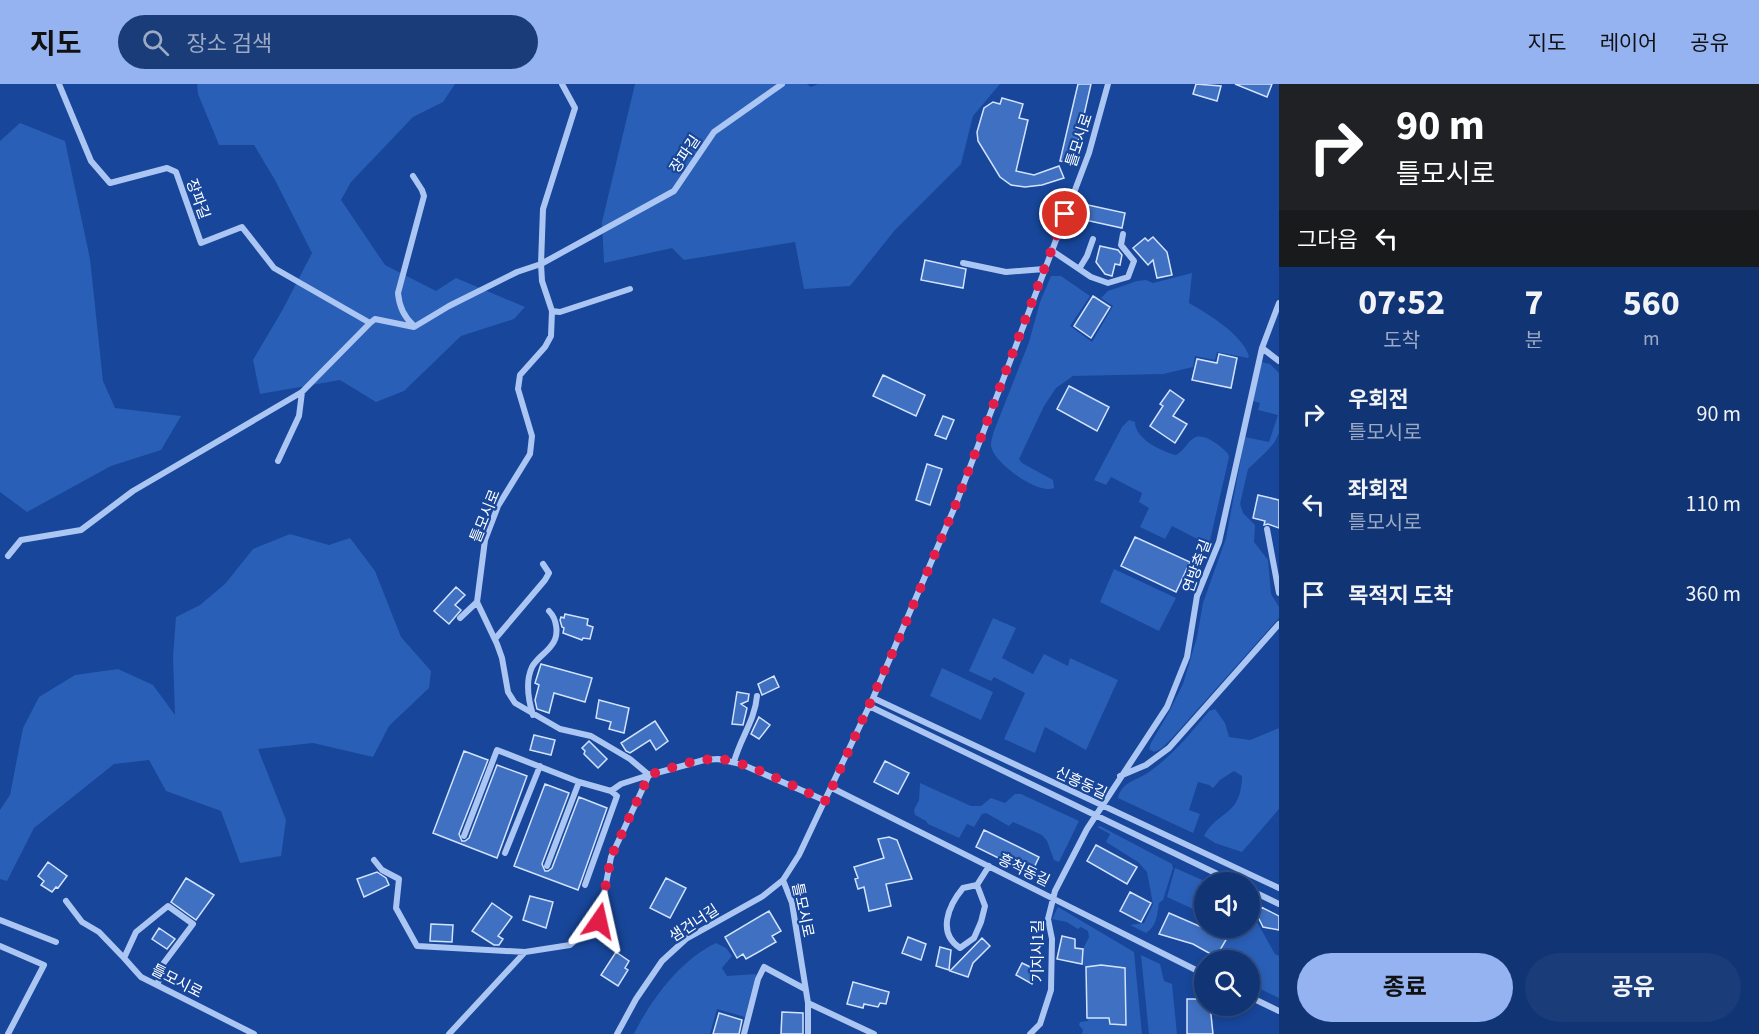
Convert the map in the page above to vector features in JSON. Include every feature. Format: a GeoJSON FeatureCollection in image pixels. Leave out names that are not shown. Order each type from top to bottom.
{"type":"FeatureCollection","features":[{"type":"Feature","properties":{"kind":"street","name":"장파길"},"geometry":{"type":"LineString","coordinates":[[59,84],[91,161],[110,183],[167,168],[176,172],[201,243],[242,227],[274,268],[370,323],[375,319],[414,327],[449,306],[517,272],[541,264],[674,191],[714,132],[782,84]]}},
{"type":"Feature","properties":{"kind":"street"},"geometry":{"type":"LineString","coordinates":[[562,84],[575,108],[543,210],[542,281],[552,311],[560,312],[630,290]]}},
{"type":"Feature","properties":{"kind":"street","name":"틀모시로"},"geometry":{"type":"LineString","coordinates":[[808,1034],[808,1003],[792,903],[783,880],[799,855],[832,788],[956,504],[1089,153],[1108,84]]}},
{"type":"Feature","properties":{"kind":"street"},"geometry":{"type":"LineString","coordinates":[[413,176],[424,196],[398,293],[399,302],[407,320],[414,327]]}},
{"type":"Feature","properties":{"kind":"street"},"geometry":{"type":"LineString","coordinates":[[1051,250],[1091,277],[1108,283],[1128,277],[1134,261],[1121,244],[1123,234]]}},
{"type":"Feature","properties":{"kind":"street"},"geometry":{"type":"LineString","coordinates":[[1079,269],[1093,239]]}},
{"type":"Feature","properties":{"kind":"street"},"geometry":{"type":"LineString","coordinates":[[963,263],[1006,272],[1044,269]]}},
{"type":"Feature","properties":{"kind":"street","name":"연방축길"},"geometry":{"type":"LineString","coordinates":[[1053,898],[1086,829],[1167,707],[1187,657],[1197,596],[1219,542],[1262,348],[1279,303]]}},
{"type":"Feature","properties":{"kind":"street","name":"틀모시로"},"geometry":{"type":"LineString","coordinates":[[477,602],[485,540],[498,507],[530,454],[532,436],[518,388],[520,375],[545,347],[551,336],[552,311]]}},
{"type":"Feature","properties":{"kind":"street"},"geometry":{"type":"LineString","coordinates":[[8,556],[21,540],[81,530],[133,491],[302,392],[370,323]]}},
{"type":"Feature","properties":{"kind":"street"},"geometry":{"type":"LineString","coordinates":[[1262,348],[1279,362]]}},
{"type":"Feature","properties":{"kind":"street"},"geometry":{"type":"LineString","coordinates":[[278,461],[299,416],[302,392]]}},
{"type":"Feature","properties":{"kind":"street"},"geometry":{"type":"LineString","coordinates":[[1267,529],[1279,593]]}},
{"type":"Feature","properties":{"kind":"street"},"geometry":{"type":"LineString","coordinates":[[495,639],[545,580],[549,573],[543,564]]}},
{"type":"Feature","properties":{"kind":"street"},"geometry":{"type":"LineString","coordinates":[[460,618],[477,602],[495,639],[502,658],[508,692],[514,702],[560,729],[591,736],[630,759],[649,775]]}},
{"type":"Feature","properties":{"kind":"street"},"geometry":{"type":"LineString","coordinates":[[533,715],[528,681],[536,660],[552,645],[556,629],[554,617],[549,611]]}},
{"type":"Feature","properties":{"kind":"street"},"geometry":{"type":"LineString","coordinates":[[1120,776],[1146,765],[1168,748],[1279,624]]}},
{"type":"Feature","properties":{"kind":"street"},"geometry":{"type":"LineString","coordinates":[[734,762],[738,747],[756,708],[757,696]]}},
{"type":"Feature","properties":{"kind":"street","name":"신흥동길"},"geometry":{"type":"LineString","coordinates":[[873,698],[1279,888]]}},
{"type":"Feature","properties":{"kind":"street"},"geometry":{"type":"LineString","coordinates":[[869,706],[1213,872]]}},
{"type":"Feature","properties":{"kind":"street"},"geometry":{"type":"LineString","coordinates":[[464,836],[497,750],[579,782],[611,791],[617,796],[585,885]]}},
{"type":"Feature","properties":{"kind":"street"},"geometry":{"type":"LineString","coordinates":[[611,791],[621,784],[649,775],[704,760],[718,759],[734,762],[826,801]]}},
{"type":"Feature","properties":{"kind":"street"},"geometry":{"type":"LineString","coordinates":[[505,853],[540,766]]}},
{"type":"Feature","properties":{"kind":"street"},"geometry":{"type":"LineString","coordinates":[[374,860],[382,870],[399,879],[396,908],[417,946],[525,952],[570,945],[599,921],[611,857],[649,775]]}},
{"type":"Feature","properties":{"kind":"street"},"geometry":{"type":"LineString","coordinates":[[548,866],[579,782]]}},
{"type":"Feature","properties":{"kind":"street","name":"흥척동길"},"geometry":{"type":"LineString","coordinates":[[832,788],[1194,969]]}},
{"type":"Feature","properties":{"kind":"street"},"geometry":{"type":"LineString","coordinates":[[977,885],[985,906],[981,922],[974,938],[960,948],[952,943],[946,933],[952,900],[963,888],[977,885],[989,866]]}},
{"type":"Feature","properties":{"kind":"street","name":"샘건너길"},"geometry":{"type":"LineString","coordinates":[[617,1034],[636,999],[662,961],[686,939],[763,896],[783,880]]}},
{"type":"Feature","properties":{"kind":"street"},"geometry":{"type":"LineString","coordinates":[[1260,895],[1279,904]]}},
{"type":"Feature","properties":{"kind":"street","name":"기지시1길"},"geometry":{"type":"LineString","coordinates":[[1030,1034],[1040,1024],[1051,990],[1052,939],[1048,919],[1053,898]]}},
{"type":"Feature","properties":{"kind":"street","name":"틀모시로"},"geometry":{"type":"LineString","coordinates":[[66,901],[82,922],[99,932],[141,977],[254,1034]]}},
{"type":"Feature","properties":{"kind":"street"},"geometry":{"type":"LineString","coordinates":[[124,958],[136,932],[168,906],[193,924],[160,968],[158,985]]}},
{"type":"Feature","properties":{"kind":"street"},"geometry":{"type":"LineString","coordinates":[[0,920],[56,942]]}},
{"type":"Feature","properties":{"kind":"street"},"geometry":{"type":"LineString","coordinates":[[0,946],[44,965],[8,1034]]}},
{"type":"Feature","properties":{"kind":"street"},"geometry":{"type":"LineString","coordinates":[[449,1034],[525,952]]}},
{"type":"Feature","properties":{"kind":"street"},"geometry":{"type":"LineString","coordinates":[[744,1034],[758,979],[764,967],[805,989]]}},
{"type":"Feature","properties":{"kind":"street"},"geometry":{"type":"LineString","coordinates":[[1260,1002],[1279,1011]]}},
{"type":"Feature","properties":{"kind":"street"},"geometry":{"type":"LineString","coordinates":[[808,1003],[874,1034]]}},
{"type":"Feature","properties":{"kind":"shaded area"},"geometry":{"type":"Polygon","coordinates":[[[197,84],[455,84],[443,102],[413,117],[351,182],[341,200],[385,265],[436,291],[456,278],[525,307],[514,319],[461,336],[404,391],[376,402],[340,380],[260,394],[253,360],[312,253],[275,180],[254,145],[219,145],[198,94],[197,84]]]}},
{"type":"Feature","properties":{"kind":"shaded area"},"geometry":{"type":"Polygon","coordinates":[[[635,84],[807,84],[811,87],[818,84],[1000,84],[973,116],[961,164],[895,230],[850,286],[804,289],[795,242],[684,260],[672,248],[604,263],[602,222],[635,84]]]}},
{"type":"Feature","properties":{"kind":"shaded area"},"geometry":{"type":"Polygon","coordinates":[[[20,123],[65,141],[90,259],[103,381],[115,408],[181,416],[161,450],[111,466],[27,512],[0,492],[0,141],[20,123]]]}},
{"type":"Feature","properties":{"kind":"shaded area"},"geometry":{"type":"Polygon","coordinates":[[[1192,273],[1189,303],[1232,332],[1245,348],[1248,358],[1217,352],[1215,360],[1195,356],[1193,367],[1163,374],[1073,376],[1056,388],[1044,406],[1019,459],[1022,463],[1053,480],[1054,488],[1038,487],[1007,468],[993,452],[991,445],[993,434],[1029,342],[1040,302],[1051,276],[1061,276],[1090,296],[1070,326],[1092,342],[1113,306],[1101,298],[1108,291],[1137,281],[1146,280],[1153,283],[1192,273]]]}},
{"type":"Feature","properties":{"kind":"shaded area"},"geometry":{"type":"Polygon","coordinates":[[[1261,362],[1270,364],[1279,373],[1279,433],[1274,443],[1248,469],[1240,504],[1243,513],[1255,525],[1254,542],[1268,560],[1271,594],[1279,607],[1279,618],[1173,737],[1161,749],[1154,752],[1149,749],[1151,743],[1183,684],[1197,637],[1203,603],[1226,538],[1245,437],[1269,442],[1278,415],[1258,410],[1260,403],[1253,401],[1261,362]]]}},
{"type":"Feature","properties":{"kind":"shaded area"},"geometry":{"type":"Polygon","coordinates":[[[1129,420],[1135,422],[1139,434],[1144,439],[1170,453],[1176,455],[1194,438],[1203,437],[1228,454],[1209,545],[1172,526],[1165,539],[1140,527],[1149,508],[1139,502],[1142,493],[1111,477],[1106,485],[1094,480],[1122,427],[1129,420]]]}},
{"type":"Feature","properties":{"kind":"shaded area"},"geometry":{"type":"Polygon","coordinates":[[[290,534],[329,545],[350,538],[375,571],[401,637],[431,671],[429,688],[389,726],[373,757],[313,743],[258,749],[286,820],[281,856],[240,863],[221,811],[166,791],[149,760],[114,764],[34,828],[7,881],[0,879],[0,810],[10,795],[23,728],[39,697],[75,675],[118,669],[153,685],[175,715],[173,657],[176,617],[200,605],[225,584],[253,549],[290,534]]]}},
{"type":"Feature","properties":{"kind":"shaded area"},"geometry":{"type":"Polygon","coordinates":[[[1114,569],[1176,598],[1159,631],[1100,602],[1114,569]]]}},
{"type":"Feature","properties":{"kind":"shaded area"},"geometry":{"type":"Polygon","coordinates":[[[993,618],[1016,628],[1002,658],[1033,674],[1044,654],[1068,666],[1070,658],[1118,680],[1086,750],[1045,727],[1035,753],[1004,739],[1025,693],[994,677],[991,681],[969,671],[993,618]]]}},
{"type":"Feature","properties":{"kind":"shaded area"},"geometry":{"type":"Polygon","coordinates":[[[942,668],[993,692],[981,720],[930,696],[942,668]]]}},
{"type":"Feature","properties":{"kind":"shaded area"},"geometry":{"type":"Polygon","coordinates":[[[1215,709],[1225,723],[1229,737],[1250,740],[1279,728],[1279,809],[1242,852],[1215,843],[1204,836],[1238,799],[1242,776],[1234,771],[1220,780],[1213,788],[1198,782],[1189,810],[1200,814],[1193,833],[1118,798],[1127,784],[1149,772],[1166,758],[1209,711],[1215,709]]]}},
{"type":"Feature","properties":{"kind":"shaded area"},"geometry":{"type":"Polygon","coordinates":[[[920,783],[971,806],[981,806],[991,798],[1005,803],[1015,794],[1021,794],[1079,821],[1059,862],[1054,860],[1047,841],[1042,835],[1013,822],[1009,826],[986,813],[982,814],[974,827],[967,824],[959,838],[928,824],[915,815],[914,810],[919,800],[920,783]]]}},
{"type":"Feature","properties":{"kind":"shaded area"},"geometry":{"type":"Polygon","coordinates":[[[1100,826],[1172,864],[1173,868],[1163,900],[1159,903],[1156,920],[1146,933],[1130,925],[1144,923],[1153,904],[1147,872],[1138,862],[1106,842],[1110,834],[1097,827],[1100,826]]]}},
{"type":"Feature","properties":{"kind":"shaded area"},"geometry":{"type":"Polygon","coordinates":[[[1175,868],[1194,876],[1194,909],[1167,897],[1175,868]]]}},
{"type":"Feature","properties":{"kind":"shaded area"},"geometry":{"type":"Polygon","coordinates":[[[1058,907],[1134,952],[1142,1034],[1082,1034],[1083,1030],[1079,1025],[1080,1022],[1088,1021],[1087,1018],[1109,1018],[1110,1024],[1126,1025],[1125,969],[1101,965],[1086,967],[1082,964],[1083,949],[1089,937],[1088,931],[1081,927],[1078,929],[1067,922],[1052,919],[1058,907]]]}},
{"type":"Feature","properties":{"kind":"shaded area"},"geometry":{"type":"Polygon","coordinates":[[[1260,927],[1275,954],[1279,956],[1279,998],[1260,989],[1260,950],[1222,950],[1224,938],[1260,938],[1260,927]]]}},
{"type":"Feature","properties":{"kind":"shaded area"},"geometry":{"type":"Polygon","coordinates":[[[716,943],[726,948],[732,956],[722,968],[727,976],[756,974],[745,1017],[717,1009],[710,1034],[634,1034],[668,982],[691,959],[716,943]]]}},
{"type":"Feature","properties":{"kind":"shaded area"},"geometry":{"type":"Polygon","coordinates":[[[1141,955],[1160,964],[1164,981],[1172,984],[1177,1034],[1149,1034],[1141,955]]]}},
{"type":"Feature","properties":{"kind":"building"},"geometry":{"type":"Polygon","coordinates":[[[1078,84],[1091,84],[1073,164],[1060,161],[1078,84]]]}},
{"type":"Feature","properties":{"kind":"building"},"geometry":{"type":"Polygon","coordinates":[[[1196,84],[1221,86],[1217,101],[1193,94],[1196,84]]]}},
{"type":"Feature","properties":{"kind":"building"},"geometry":{"type":"Polygon","coordinates":[[[1235,84],[1272,84],[1267,97],[1235,84]]]}},
{"type":"Feature","properties":{"kind":"building"},"geometry":{"type":"Polygon","coordinates":[[[1002,98],[1023,104],[1019,118],[1028,120],[1016,171],[1034,175],[1059,166],[1064,178],[1042,185],[1025,187],[1011,185],[1000,177],[978,141],[977,132],[984,108],[993,102],[1000,104],[1002,98]]]}},
{"type":"Feature","properties":{"kind":"building"},"geometry":{"type":"Polygon","coordinates":[[[1088,205],[1125,213],[1122,228],[1085,220],[1088,205]]]}},
{"type":"Feature","properties":{"kind":"building"},"geometry":{"type":"Polygon","coordinates":[[[1153,237],[1167,252],[1172,275],[1157,278],[1153,260],[1148,265],[1133,248],[1145,238],[1148,241],[1153,237]]]}},
{"type":"Feature","properties":{"kind":"building"},"geometry":{"type":"Polygon","coordinates":[[[1100,246],[1118,250],[1122,255],[1120,265],[1115,264],[1112,276],[1105,274],[1096,262],[1100,246]]]}},
{"type":"Feature","properties":{"kind":"building"},"geometry":{"type":"Polygon","coordinates":[[[925,260],[966,269],[963,288],[921,280],[925,260]]]}},
{"type":"Feature","properties":{"kind":"building"},"geometry":{"type":"Polygon","coordinates":[[[1093,296],[1110,307],[1091,338],[1074,326],[1093,296]]]}},
{"type":"Feature","properties":{"kind":"building"},"geometry":{"type":"Polygon","coordinates":[[[1219,354],[1237,358],[1231,388],[1192,380],[1197,359],[1217,363],[1219,354]]]}},
{"type":"Feature","properties":{"kind":"building"},"geometry":{"type":"Polygon","coordinates":[[[883,375],[925,395],[916,416],[873,396],[883,375]]]}},
{"type":"Feature","properties":{"kind":"building"},"geometry":{"type":"Polygon","coordinates":[[[1069,386],[1109,407],[1097,431],[1057,409],[1069,386]]]}},
{"type":"Feature","properties":{"kind":"building"},"geometry":{"type":"Polygon","coordinates":[[[1170,390],[1184,400],[1173,416],[1187,424],[1175,443],[1150,426],[1163,406],[1160,404],[1170,390]]]}},
{"type":"Feature","properties":{"kind":"building"},"geometry":{"type":"Polygon","coordinates":[[[943,416],[954,420],[946,439],[935,435],[943,416]]]}},
{"type":"Feature","properties":{"kind":"building"},"geometry":{"type":"Polygon","coordinates":[[[927,464],[942,469],[930,505],[916,500],[927,464]]]}},
{"type":"Feature","properties":{"kind":"building"},"geometry":{"type":"Polygon","coordinates":[[[1258,495],[1279,500],[1279,528],[1264,525],[1265,521],[1253,518],[1258,495]]]}},
{"type":"Feature","properties":{"kind":"building"},"geometry":{"type":"Polygon","coordinates":[[[1135,537],[1190,562],[1176,592],[1121,566],[1135,537]]]}},
{"type":"Feature","properties":{"kind":"building"},"geometry":{"type":"Polygon","coordinates":[[[456,587],[465,595],[455,605],[461,610],[449,624],[434,611],[456,587]]]}},
{"type":"Feature","properties":{"kind":"building"},"geometry":{"type":"Polygon","coordinates":[[[565,614],[588,619],[587,625],[593,627],[590,639],[583,638],[582,640],[563,633],[564,628],[560,620],[565,614]]]}},
{"type":"Feature","properties":{"kind":"building"},"geometry":{"type":"Polygon","coordinates":[[[541,664],[592,678],[585,702],[554,693],[549,713],[537,709],[535,700],[539,685],[535,683],[541,664]]]}},
{"type":"Feature","properties":{"kind":"building"},"geometry":{"type":"Polygon","coordinates":[[[774,676],[779,687],[762,695],[758,684],[774,676]]]}},
{"type":"Feature","properties":{"kind":"building"},"geometry":{"type":"Polygon","coordinates":[[[737,692],[749,694],[748,701],[741,704],[747,708],[743,725],[732,724],[737,692]]]}},
{"type":"Feature","properties":{"kind":"building"},"geometry":{"type":"Polygon","coordinates":[[[599,700],[629,708],[624,733],[609,729],[611,722],[596,718],[599,700]]]}},
{"type":"Feature","properties":{"kind":"building"},"geometry":{"type":"Polygon","coordinates":[[[759,717],[770,725],[759,739],[751,734],[759,717]]]}},
{"type":"Feature","properties":{"kind":"building"},"geometry":{"type":"Polygon","coordinates":[[[655,721],[668,741],[656,750],[650,740],[630,753],[626,751],[621,743],[655,721]]]}},
{"type":"Feature","properties":{"kind":"building"},"geometry":{"type":"Polygon","coordinates":[[[534,735],[555,740],[551,755],[530,750],[534,735]]]}},
{"type":"Feature","properties":{"kind":"building"},"geometry":{"type":"Polygon","coordinates":[[[589,741],[607,759],[598,768],[584,754],[585,751],[582,748],[589,741]]]}},
{"type":"Feature","properties":{"kind":"building"},"geometry":{"type":"Polygon","coordinates":[[[464,751],[488,760],[459,834],[462,841],[469,838],[497,765],[527,776],[497,858],[433,833],[464,751]]]}},
{"type":"Feature","properties":{"kind":"building"},"geometry":{"type":"Polygon","coordinates":[[[885,761],[909,773],[898,794],[874,782],[885,761]]]}},
{"type":"Feature","properties":{"kind":"building"},"geometry":{"type":"Polygon","coordinates":[[[545,784],[569,793],[542,864],[545,871],[552,868],[579,797],[607,808],[578,890],[514,866],[545,784]]]}},
{"type":"Feature","properties":{"kind":"building"},"geometry":{"type":"Polygon","coordinates":[[[984,830],[1039,857],[1031,874],[976,847],[984,830]]]}},
{"type":"Feature","properties":{"kind":"building"},"geometry":{"type":"Polygon","coordinates":[[[889,837],[897,840],[912,879],[886,884],[891,906],[869,911],[864,887],[858,889],[855,879],[858,878],[854,867],[884,858],[878,839],[889,837]]]}},
{"type":"Feature","properties":{"kind":"building"},"geometry":{"type":"Polygon","coordinates":[[[1096,845],[1137,867],[1127,884],[1087,861],[1096,845]]]}},
{"type":"Feature","properties":{"kind":"building"},"geometry":{"type":"Polygon","coordinates":[[[48,862],[67,876],[52,892],[41,885],[44,881],[38,876],[48,862]]]}},
{"type":"Feature","properties":{"kind":"building"},"geometry":{"type":"Polygon","coordinates":[[[377,872],[386,878],[389,885],[364,897],[357,879],[377,872]]]}},
{"type":"Feature","properties":{"kind":"building"},"geometry":{"type":"Polygon","coordinates":[[[186,878],[214,895],[196,920],[171,902],[186,878]]]}},
{"type":"Feature","properties":{"kind":"building"},"geometry":{"type":"Polygon","coordinates":[[[666,878],[686,888],[670,918],[650,908],[666,878]]]}},
{"type":"Feature","properties":{"kind":"building"},"geometry":{"type":"Polygon","coordinates":[[[1130,892],[1151,903],[1141,922],[1120,911],[1130,892]]]}},
{"type":"Feature","properties":{"kind":"building"},"geometry":{"type":"Polygon","coordinates":[[[530,896],[553,902],[546,928],[523,920],[530,896]]]}},
{"type":"Feature","properties":{"kind":"building"},"geometry":{"type":"Polygon","coordinates":[[[492,903],[512,917],[498,936],[503,939],[499,945],[494,945],[472,931],[492,903]]]}},
{"type":"Feature","properties":{"kind":"building"},"geometry":{"type":"Polygon","coordinates":[[[1261,907],[1279,916],[1279,930],[1263,927],[1260,921],[1261,907]]]}},
{"type":"Feature","properties":{"kind":"building"},"geometry":{"type":"Polygon","coordinates":[[[769,911],[781,931],[772,936],[776,942],[746,959],[743,954],[737,958],[725,937],[769,911]]]}},
{"type":"Feature","properties":{"kind":"building"},"geometry":{"type":"Polygon","coordinates":[[[1169,913],[1194,924],[1194,938],[1227,938],[1220,950],[1204,950],[1193,944],[1159,934],[1169,913]]]}},
{"type":"Feature","properties":{"kind":"building"},"geometry":{"type":"Polygon","coordinates":[[[431,924],[453,925],[452,942],[430,941],[431,924]]]}},
{"type":"Feature","properties":{"kind":"building"},"geometry":{"type":"Polygon","coordinates":[[[159,928],[175,939],[167,949],[152,939],[159,928]]]}},
{"type":"Feature","properties":{"kind":"building"},"geometry":{"type":"Polygon","coordinates":[[[1062,936],[1075,939],[1075,948],[1083,949],[1082,964],[1057,959],[1062,936]]]}},
{"type":"Feature","properties":{"kind":"building"},"geometry":{"type":"Polygon","coordinates":[[[908,937],[926,944],[921,960],[902,953],[908,937]]]}},
{"type":"Feature","properties":{"kind":"building"},"geometry":{"type":"Polygon","coordinates":[[[982,938],[990,946],[973,963],[968,977],[950,971],[982,938]]]}},
{"type":"Feature","properties":{"kind":"building"},"geometry":{"type":"Polygon","coordinates":[[[940,947],[951,950],[949,970],[936,966],[940,947]]]}},
{"type":"Feature","properties":{"kind":"building"},"geometry":{"type":"Polygon","coordinates":[[[616,952],[629,961],[625,968],[628,970],[618,986],[601,975],[616,952]]]}},
{"type":"Feature","properties":{"kind":"building"},"geometry":{"type":"Polygon","coordinates":[[[1022,963],[1039,971],[1032,984],[1016,975],[1022,963]]]}},
{"type":"Feature","properties":{"kind":"building"},"geometry":{"type":"Polygon","coordinates":[[[1101,965],[1125,968],[1126,1025],[1110,1024],[1109,1018],[1087,1018],[1086,967],[1101,965]]]}},
{"type":"Feature","properties":{"kind":"building"},"geometry":{"type":"Polygon","coordinates":[[[853,982],[889,992],[886,1004],[880,1003],[878,1007],[864,1004],[863,1008],[847,1004],[853,982]]]}},
{"type":"Feature","properties":{"kind":"building"},"geometry":{"type":"Polygon","coordinates":[[[1187,999],[1194,999],[1194,1016],[1211,1016],[1213,1034],[1187,1034],[1187,999]]]}},
{"type":"Feature","properties":{"kind":"building"},"geometry":{"type":"Polygon","coordinates":[[[782,1012],[803,1013],[803,1034],[781,1034],[782,1012]]]}},
{"type":"Feature","properties":{"kind":"building"},"geometry":{"type":"Polygon","coordinates":[[[719,1013],[742,1020],[739,1034],[713,1034],[719,1013]]]}},
{"type":"Feature","properties":{"kind":"route"},"geometry":{"type":"LineString","coordinates":[[599,921],[611,857],[649,775],[704,760],[728,760],[826,801],[956,504],[1065,214]]}}]}
